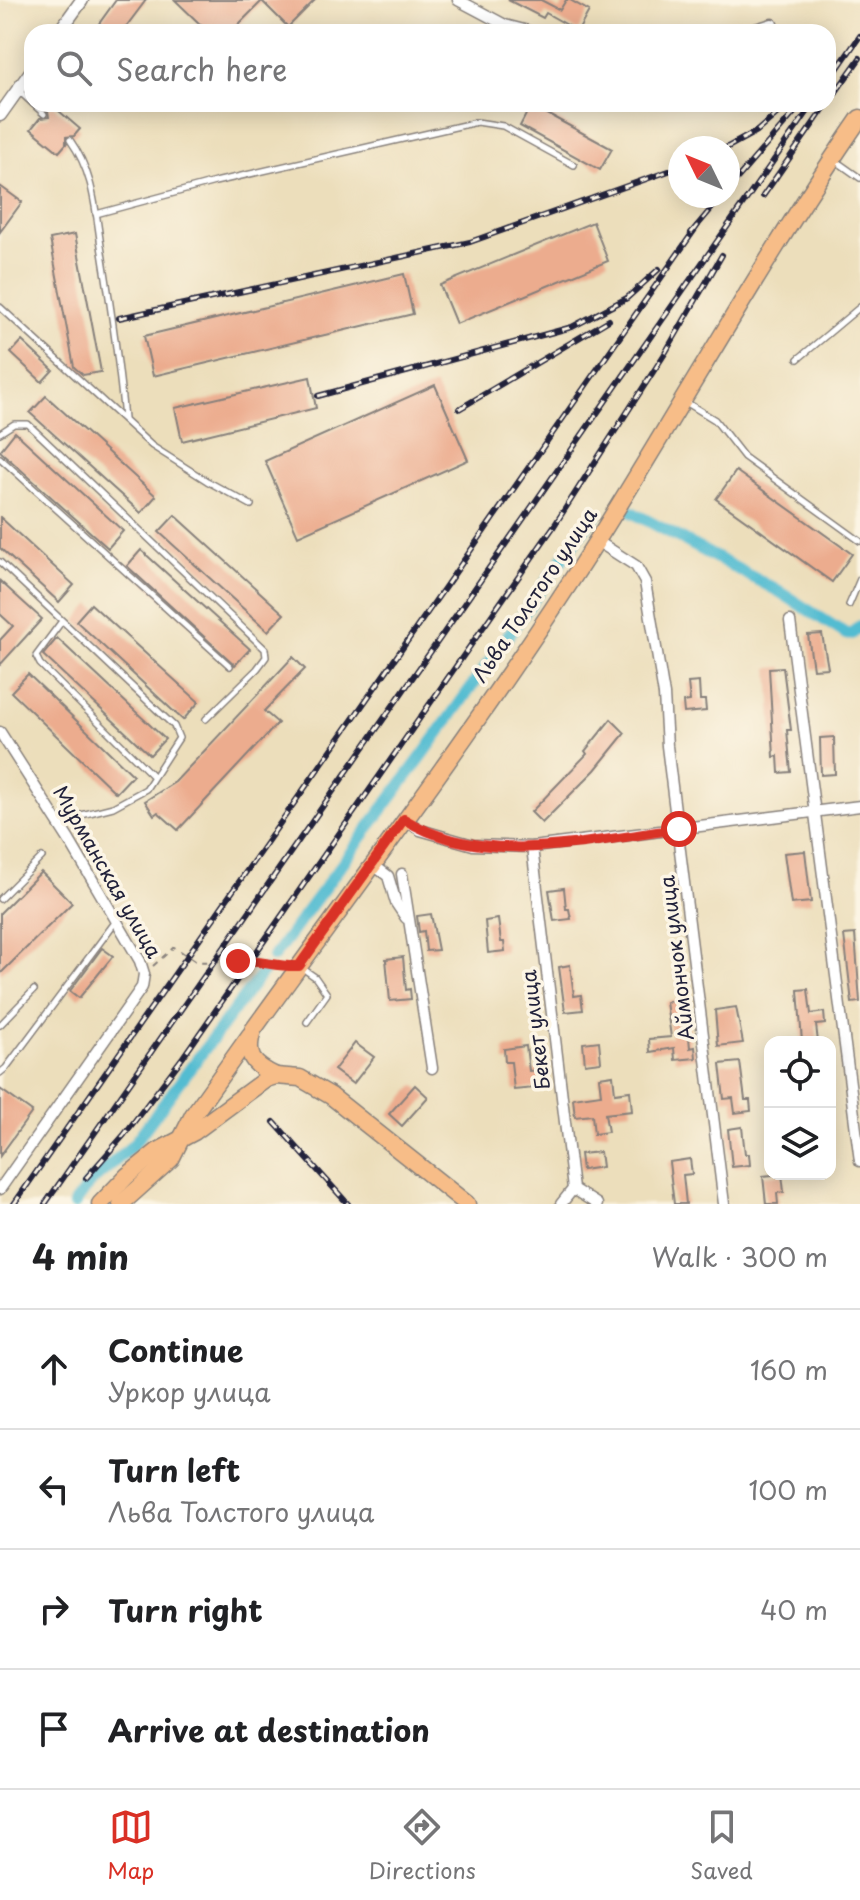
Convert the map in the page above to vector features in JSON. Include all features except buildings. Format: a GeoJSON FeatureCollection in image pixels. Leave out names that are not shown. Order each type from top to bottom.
{"type":"FeatureCollection","features":[{"type":"Feature","properties":{"kind":"main road","name":"Льва Толстого улица"},"geometry":{"type":"LineString","coordinates":[[181,1140],[193,1115],[504,680],[597,541],[773,250],[860,118]]}},
{"type":"Feature","properties":{"kind":"main road"},"geometry":{"type":"LineString","coordinates":[[253,1030],[249,1043],[253,1061],[260,1069],[276,1076],[300,1078],[319,1087],[467,1204]]}},
{"type":"Feature","properties":{"kind":"main road"},"geometry":{"type":"LineString","coordinates":[[100,1204],[158,1151],[181,1140],[246,1092],[276,1076]]}},
{"type":"Feature","properties":{"kind":"main road"},"geometry":{"type":"LineString","coordinates":[[121,1204],[171,1159],[181,1140]]}},
{"type":"Feature","properties":{"kind":"street"},"geometry":{"type":"LineString","coordinates":[[65,24],[82,0]]}},
{"type":"Feature","properties":{"kind":"street"},"geometry":{"type":"LineString","coordinates":[[458,0],[503,24]]}},
{"type":"Feature","properties":{"kind":"street"},"geometry":{"type":"LineString","coordinates":[[2,109],[24,81]]}},
{"type":"Feature","properties":{"kind":"street","name":"Аймончок улица"},"geometry":{"type":"LineString","coordinates":[[597,541],[636,566],[645,582],[664,695],[667,746],[724,1204]]}},
{"type":"Feature","properties":{"kind":"street"},"geometry":{"type":"LineString","coordinates":[[790,621],[860,1161]]}},
{"type":"Feature","properties":{"kind":"street","name":"Мурманская улица"},"geometry":{"type":"LineString","coordinates":[[0,732],[116,920],[140,961],[144,974],[142,987],[0,1189]]}},
{"type":"Feature","properties":{"kind":"street"},"geometry":{"type":"LineString","coordinates":[[404,819],[420,830],[473,845],[532,847],[860,806]]}},
{"type":"Feature","properties":{"kind":"street","name":"Бекет улица"},"geometry":{"type":"LineString","coordinates":[[532,847],[573,1189]]}},
{"type":"Feature","properties":{"kind":"street"},"geometry":{"type":"LineString","coordinates":[[372,864],[388,876],[396,903],[408,920]]}},
{"type":"Feature","properties":{"kind":"street"},"geometry":{"type":"LineString","coordinates":[[402,874],[432,1068]]}},
{"type":"Feature","properties":{"kind":"street"},"geometry":{"type":"LineString","coordinates":[[561,1204],[573,1189],[597,1204]]}},
{"type":"Feature","properties":{"kind":"lane"},"geometry":{"type":"LineString","coordinates":[[18,90],[24,96]]}},
{"type":"Feature","properties":{"kind":"lane"},"geometry":{"type":"LineString","coordinates":[[96,214],[215,182],[477,122],[503,126],[574,165]]}},
{"type":"Feature","properties":{"kind":"lane"},"geometry":{"type":"LineString","coordinates":[[70,140],[84,158],[92,184],[117,343],[124,420]]}},
{"type":"Feature","properties":{"kind":"lane"},"geometry":{"type":"LineString","coordinates":[[832,158],[860,178]]}},
{"type":"Feature","properties":{"kind":"lane"},"geometry":{"type":"LineString","coordinates":[[0,307],[152,446],[251,505]]}},
{"type":"Feature","properties":{"kind":"lane"},"geometry":{"type":"LineString","coordinates":[[798,359],[860,307]]}},
{"type":"Feature","properties":{"kind":"lane"},"geometry":{"type":"LineString","coordinates":[[684,400],[715,420],[744,457],[860,541]]}},
{"type":"Feature","properties":{"kind":"lane"},"geometry":{"type":"LineString","coordinates":[[0,433],[14,424],[28,424],[265,649],[266,657],[257,669],[206,719]]}},
{"type":"Feature","properties":{"kind":"lane"},"geometry":{"type":"LineString","coordinates":[[0,458],[230,666]]}},
{"type":"Feature","properties":{"kind":"lane"},"geometry":{"type":"LineString","coordinates":[[0,562],[174,726],[179,738],[146,789],[113,807],[57,821]]}},
{"type":"Feature","properties":{"kind":"lane"},"geometry":{"type":"LineString","coordinates":[[849,605],[860,579]]}},
{"type":"Feature","properties":{"kind":"lane"},"geometry":{"type":"LineString","coordinates":[[62,621],[39,648],[36,656],[40,664],[153,776]]}},
{"type":"Feature","properties":{"kind":"lane"},"geometry":{"type":"LineString","coordinates":[[0,899],[42,857]]}},
{"type":"Feature","properties":{"kind":"lane"},"geometry":{"type":"LineString","coordinates":[[0,1073],[116,920]]}},
{"type":"Feature","properties":{"kind":"lane"},"geometry":{"type":"LineString","coordinates":[[299,966],[315,977],[327,994],[307,1022]]}},
{"type":"Feature","properties":{"kind":"lane"},"geometry":{"type":"LineString","coordinates":[[0,1025],[34,990]]}},
{"type":"Feature","properties":{"kind":"path"},"geometry":{"type":"LineString","coordinates":[[144,974],[174,947],[197,962],[258,960],[277,967],[299,966]]}},
{"type":"Feature","properties":{"kind":"waterway"},"geometry":{"type":"LineString","coordinates":[[626,509],[780,592],[846,634],[852,634],[860,626]]}},
{"type":"Feature","properties":{"kind":"waterway"},"geometry":{"type":"LineString","coordinates":[[273,957],[596,516]]}},
{"type":"Feature","properties":{"kind":"waterway"},"geometry":{"type":"LineString","coordinates":[[74,1204],[91,1182],[132,1146],[264,970]]}},
{"type":"Feature","properties":{"kind":"railway"},"geometry":{"type":"LineString","coordinates":[[836,70],[860,36]]}},
{"type":"Feature","properties":{"kind":"railway"},"geometry":{"type":"LineString","coordinates":[[836,92],[860,58]]}},
{"type":"Feature","properties":{"kind":"railway"},"geometry":{"type":"LineString","coordinates":[[740,140],[757,131],[779,112]]}},
{"type":"Feature","properties":{"kind":"railway"},"geometry":{"type":"LineString","coordinates":[[45,1204],[807,112]]}},
{"type":"Feature","properties":{"kind":"railway"},"geometry":{"type":"LineString","coordinates":[[763,196],[821,112]]}},
{"type":"Feature","properties":{"kind":"railway"},"geometry":{"type":"LineString","coordinates":[[740,175],[794,113]]}},
{"type":"Feature","properties":{"kind":"railway"},"geometry":{"type":"LineString","coordinates":[[119,318],[470,242],[668,171]]}},
{"type":"Feature","properties":{"kind":"railway"},"geometry":{"type":"LineString","coordinates":[[691,233],[712,208]]}},
{"type":"Feature","properties":{"kind":"railway"},"geometry":{"type":"LineString","coordinates":[[14,1204],[698,225]]}},
{"type":"Feature","properties":{"kind":"railway"},"geometry":{"type":"LineString","coordinates":[[86,1178],[124,1135],[183,1057],[554,526],[664,355],[722,255]]}},
{"type":"Feature","properties":{"kind":"railway"},"geometry":{"type":"LineString","coordinates":[[318,396],[572,327],[627,298],[659,269]]}},
{"type":"Feature","properties":{"kind":"railway"},"geometry":{"type":"LineString","coordinates":[[459,409],[609,320]]}},
{"type":"Feature","properties":{"kind":"railway"},"geometry":{"type":"LineString","coordinates":[[274,1122],[348,1204]]}},
{"type":"Feature","properties":{"kind":"route"},"geometry":{"type":"LineString","coordinates":[[238,961],[258,960],[277,967],[299,966],[404,819],[420,830],[442,838],[495,847],[532,847],[679,829]]}}]}
